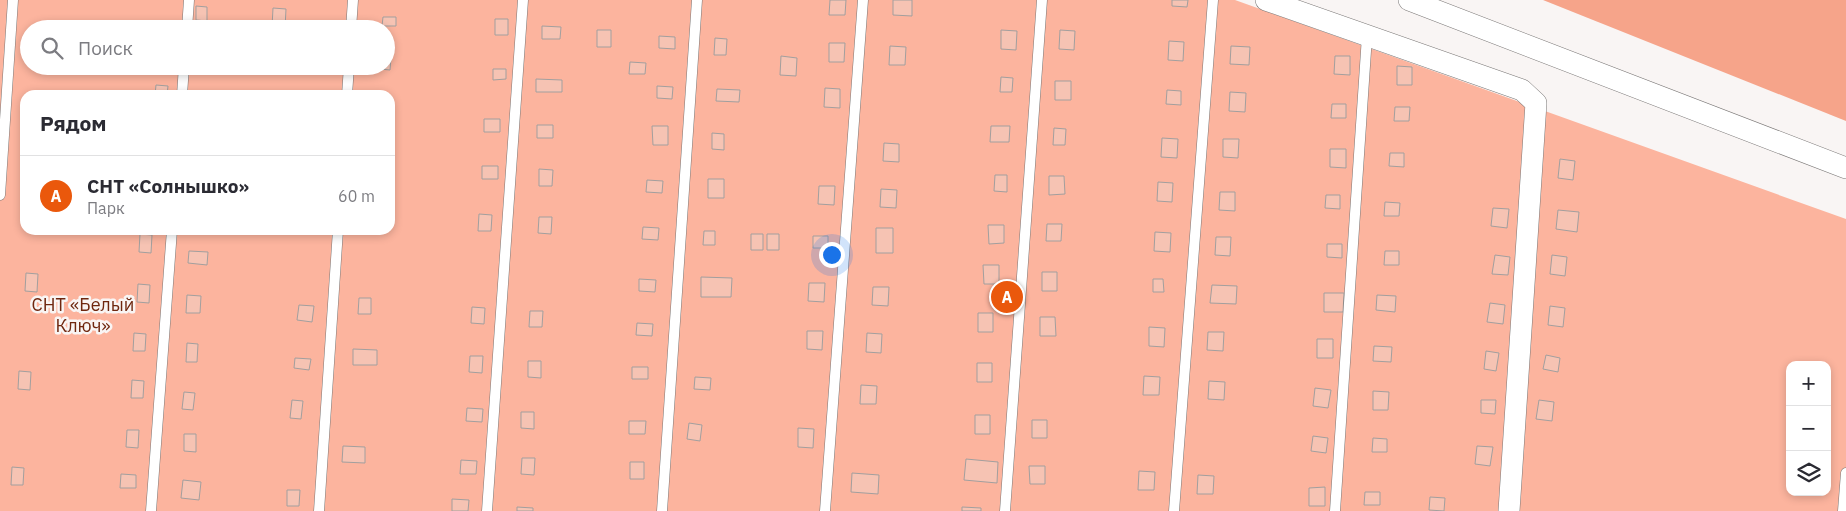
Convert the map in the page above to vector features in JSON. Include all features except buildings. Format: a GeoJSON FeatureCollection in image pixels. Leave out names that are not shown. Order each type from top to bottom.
{"type":"FeatureCollection","features":[{"type":"Feature","properties":{"kind":"street"},"geometry":{"type":"LineString","coordinates":[[1266,0],[1522,90],[1536,103],[1509,511]]}},
{"type":"Feature","properties":{"kind":"street"},"geometry":{"type":"LineString","coordinates":[[1408,0],[1846,168]]}},
{"type":"Feature","properties":{"kind":"lane"},"geometry":{"type":"LineString","coordinates":[[0,195],[13,0]]}},
{"type":"Feature","properties":{"kind":"lane"},"geometry":{"type":"LineString","coordinates":[[188,20],[190,0]]}},
{"type":"Feature","properties":{"kind":"lane"},"geometry":{"type":"LineString","coordinates":[[352,20],[353,0]]}},
{"type":"Feature","properties":{"kind":"lane"},"geometry":{"type":"LineString","coordinates":[[488,511],[523,0]]}},
{"type":"Feature","properties":{"kind":"lane"},"geometry":{"type":"LineString","coordinates":[[662,511],[697,0]]}},
{"type":"Feature","properties":{"kind":"lane"},"geometry":{"type":"LineString","coordinates":[[825,511],[864,0]]}},
{"type":"Feature","properties":{"kind":"lane"},"geometry":{"type":"LineString","coordinates":[[1005,511],[1042,0]]}},
{"type":"Feature","properties":{"kind":"lane"},"geometry":{"type":"LineString","coordinates":[[1174,511],[1213,0]]}},
{"type":"Feature","properties":{"kind":"lane"},"geometry":{"type":"LineString","coordinates":[[1335,511],[1367,36]]}},
{"type":"Feature","properties":{"kind":"lane"},"geometry":{"type":"LineString","coordinates":[[182,90],[183,75]]}},
{"type":"Feature","properties":{"kind":"lane"},"geometry":{"type":"LineString","coordinates":[[347,90],[348,75]]}},
{"type":"Feature","properties":{"kind":"lane"},"geometry":{"type":"LineString","coordinates":[[151,511],[172,235]]}},
{"type":"Feature","properties":{"kind":"lane"},"geometry":{"type":"LineString","coordinates":[[320,511],[338,235]]}},
{"type":"Feature","properties":{"kind":"lane"},"geometry":{"type":"LineString","coordinates":[[1843,511],[1846,473]]}},
{"type":"Feature","properties":{"kind":"green space","name":"СНТ «Белый Ключ»"},"geometry":{"type":"Polygon","coordinates":[[[0,0],[1235,0],[1846,219],[1846,511],[0,511],[0,0]]]}},
{"type":"Feature","properties":{"kind":"shaded area"},"geometry":{"type":"Polygon","coordinates":[[[1543,0],[1846,0],[1846,121],[1543,0]]]}},
{"type":"Feature","properties":{"kind":"place","name":"СНТ «Солнышко»"},"geometry":{"type":"Point","coordinates":[1007,297]}}]}
